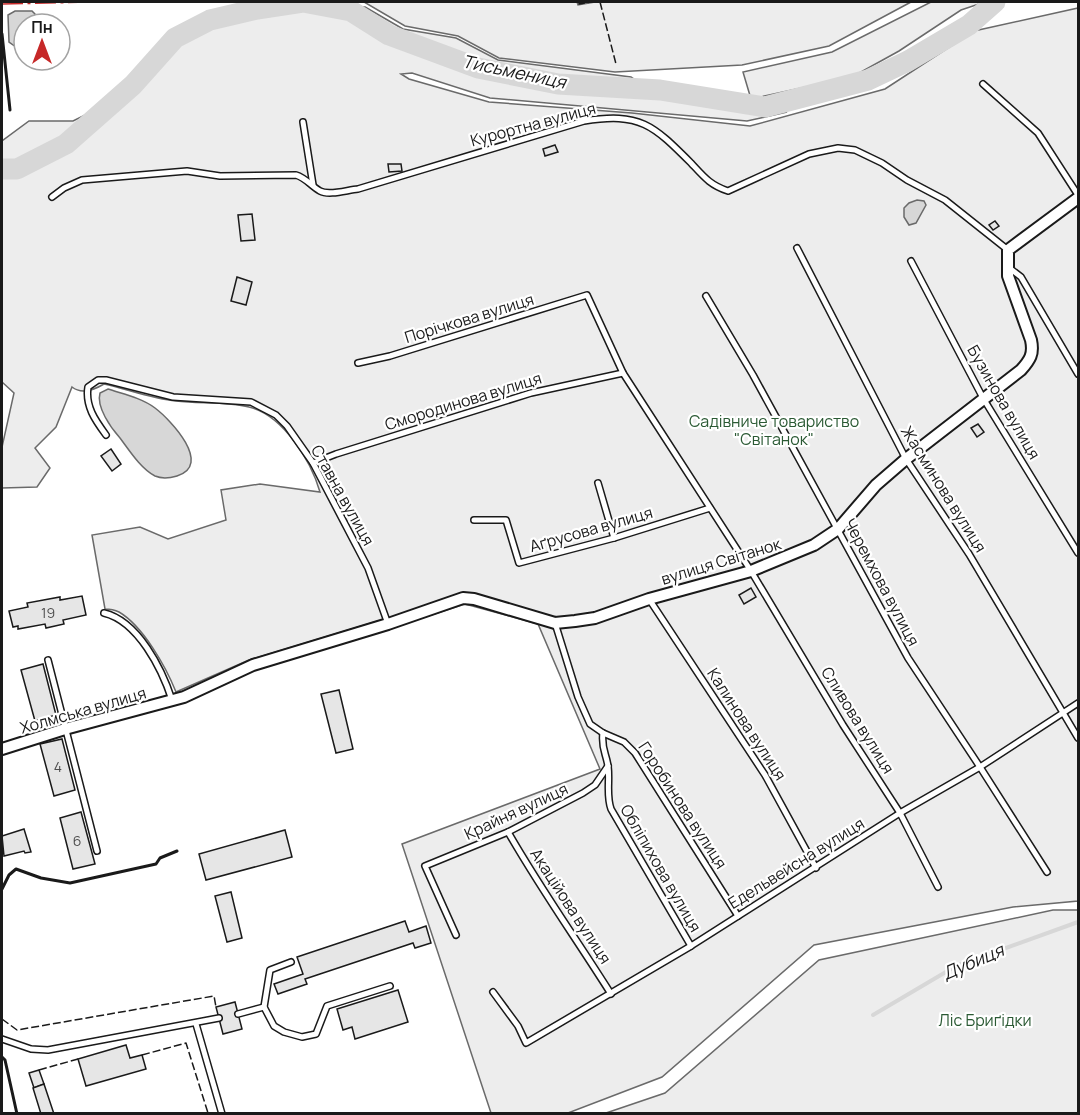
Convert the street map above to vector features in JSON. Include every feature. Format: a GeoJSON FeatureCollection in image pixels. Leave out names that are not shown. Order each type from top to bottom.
{"type":"FeatureCollection","features":[{"type":"Feature","properties":{"kind":"street"},"geometry":{"type":"LineString","coordinates":[[1008,250],[1078,196]]}},
{"type":"Feature","properties":{"kind":"street","name":"вулиця Світанок"},"geometry":{"type":"LineString","coordinates":[[172,700],[184,697],[253,665],[388,624],[463,598],[474,599],[555,623],[595,618],[649,599],[750,571],[814,545],[838,529],[876,485],[906,459],[1021,370],[1030,360],[1033,351],[1006,266],[1008,250]]}},
{"type":"Feature","properties":{"kind":"street","name":"Холмська вулиця"},"geometry":{"type":"LineString","coordinates":[[2,750],[66,729],[172,700]]}},
{"type":"Feature","properties":{"kind":"lane"},"geometry":{"type":"LineString","coordinates":[[983,84],[1038,133],[1078,196]]}},
{"type":"Feature","properties":{"kind":"lane","name":"Курортна вулиця"},"geometry":{"type":"LineString","coordinates":[[52,197],[64,188],[82,180],[187,171],[219,176],[296,174],[304,177],[321,191],[331,193],[358,189],[584,121],[629,118],[646,124],[668,140],[713,186],[728,191],[809,154],[838,148],[855,150],[945,200],[1008,250]]}},
{"type":"Feature","properties":{"kind":"lane"},"geometry":{"type":"LineString","coordinates":[[303,122],[313,185]]}},
{"type":"Feature","properties":{"kind":"lane","name":"Жасминова вулиця"},"geometry":{"type":"LineString","coordinates":[[797,248],[906,459],[969,554],[1078,738]]}},
{"type":"Feature","properties":{"kind":"lane","name":"Бузинова вулиця"},"geometry":{"type":"LineString","coordinates":[[911,261],[983,398],[1078,553]]}},
{"type":"Feature","properties":{"kind":"lane"},"geometry":{"type":"LineString","coordinates":[[1006,266],[1021,277],[1078,374]]}},
{"type":"Feature","properties":{"kind":"lane","name":"Порічкова вулиця"},"geometry":{"type":"LineString","coordinates":[[358,363],[390,356],[587,295]]}},
{"type":"Feature","properties":{"kind":"lane","name":"Сливова вулиця"},"geometry":{"type":"LineString","coordinates":[[587,295],[623,373],[750,571],[843,725],[900,813],[938,887]]}},
{"type":"Feature","properties":{"kind":"lane","name":"Черемхова вулиця"},"geometry":{"type":"LineString","coordinates":[[706,296],[753,375],[908,658],[1047,872]]}},
{"type":"Feature","properties":{"kind":"lane","name":"Смородинова вулиця"},"geometry":{"type":"LineString","coordinates":[[313,463],[531,393],[623,373]]}},
{"type":"Feature","properties":{"kind":"lane","name":"Ставна вулиця"},"geometry":{"type":"LineString","coordinates":[[106,435],[93,416],[87,396],[88,387],[98,380],[173,397],[251,402],[265,408],[287,426],[313,463],[368,568],[388,624]]}},
{"type":"Feature","properties":{"kind":"lane"},"geometry":{"type":"LineString","coordinates":[[598,483],[614,538]]}},
{"type":"Feature","properties":{"kind":"lane","name":"Аґрусова вулиця"},"geometry":{"type":"LineString","coordinates":[[474,520],[506,520],[519,563],[614,538],[710,508]]}},
{"type":"Feature","properties":{"kind":"lane","name":"Калинова вулиця"},"geometry":{"type":"LineString","coordinates":[[649,599],[765,775],[816,868]]}},
{"type":"Feature","properties":{"kind":"lane"},"geometry":{"type":"LineString","coordinates":[[104,613],[120,619],[139,638],[160,669],[172,700]]}},
{"type":"Feature","properties":{"kind":"lane","name":"Горобинова вулиця"},"geometry":{"type":"LineString","coordinates":[[555,623],[578,697],[590,724],[603,733],[624,742],[635,753],[738,916]]}},
{"type":"Feature","properties":{"kind":"lane"},"geometry":{"type":"LineString","coordinates":[[48,660],[97,851]]}},
{"type":"Feature","properties":{"kind":"lane","name":"Едельвейсна вулиця"},"geometry":{"type":"LineString","coordinates":[[493,992],[518,1026],[526,1043],[691,946],[900,813],[980,767],[1078,703]]}},
{"type":"Feature","properties":{"kind":"lane","name":"Обліпихова вулиця"},"geometry":{"type":"LineString","coordinates":[[603,733],[601,745],[608,766],[608,799],[611,809],[691,946]]}},
{"type":"Feature","properties":{"kind":"lane","name":"Крайня вулиця"},"geometry":{"type":"LineString","coordinates":[[456,935],[425,866],[508,832],[584,794],[601,778],[608,766]]}},
{"type":"Feature","properties":{"kind":"lane","name":"Акаційова вулиця"},"geometry":{"type":"LineString","coordinates":[[508,832],[533,875],[611,994]]}},
{"type":"Feature","properties":{"kind":"lane"},"geometry":{"type":"LineString","coordinates":[[291,962],[270,970],[264,1007],[274,1026],[284,1032],[302,1037],[316,1034],[327,1006],[390,986]]}},
{"type":"Feature","properties":{"kind":"lane"},"geometry":{"type":"LineString","coordinates":[[238,1014],[264,1007]]}},
{"type":"Feature","properties":{"kind":"lane"},"geometry":{"type":"LineString","coordinates":[[2,1039],[31,1049],[48,1050],[219,1018]]}},
{"type":"Feature","properties":{"kind":"lane"},"geometry":{"type":"LineString","coordinates":[[196,1024],[222,1113]]}},
{"type":"Feature","properties":{"kind":"green space"},"geometry":{"type":"Polygon","coordinates":[[[364,2],[577,2],[578,5],[595,2],[911,2],[829,46],[742,65],[615,72],[499,58],[458,36],[405,26],[364,2]]]}},
{"type":"Feature","properties":{"kind":"green space"},"geometry":{"type":"Polygon","coordinates":[[[931,2],[979,2],[979,4],[961,10],[899,51],[852,77],[751,99],[743,72],[832,52],[931,2]]]}},
{"type":"Feature","properties":{"kind":"green space","name":"Садівниче товариство \"Світанок\""},"geometry":{"type":"Polygon","coordinates":[[[365,7],[403,29],[456,38],[498,60],[631,77],[657,95],[787,112],[747,121],[490,98],[412,73],[401,74],[409,79],[489,102],[632,113],[750,126],[885,89],[974,31],[1078,8],[1078,901],[1013,907],[814,945],[662,1077],[568,1113],[491,1113],[402,844],[600,769],[538,624],[465,604],[382,631],[378,621],[249,660],[176,692],[160,659],[137,627],[119,612],[105,609],[92,535],[140,527],[168,539],[226,520],[221,490],[260,484],[320,492],[303,454],[284,429],[261,412],[240,405],[167,400],[104,384],[84,391],[72,387],[56,427],[35,448],[50,468],[37,487],[2,488],[2,447],[14,393],[2,382],[2,141],[29,121],[73,121],[136,90],[179,43],[212,24],[258,13],[302,8],[365,7]]]}},
{"type":"Feature","properties":{"kind":"green space","name":"Ліс Бриґідки"},"geometry":{"type":"Polygon","coordinates":[[[1053,910],[1078,910],[1078,1113],[606,1113],[665,1093],[819,960],[1053,910]]]}},
{"type":"Feature","properties":{"kind":"shaded area"},"geometry":{"type":"Polygon","coordinates":[[[12,13],[12,44],[9,42],[8,15],[12,13]]]}},
{"type":"Feature","properties":{"kind":"shaded area"},"geometry":{"type":"Polygon","coordinates":[[[917,200],[924,201],[926,205],[916,223],[909,225],[904,217],[904,208],[917,200]]]}},
{"type":"Feature","properties":{"kind":"shaded area"},"geometry":{"type":"Polygon","coordinates":[[[108,389],[144,402],[155,408],[170,422],[186,442],[190,453],[191,462],[187,470],[177,476],[160,478],[140,464],[102,411],[100,393],[108,389]]]}},
{"type":"Feature","properties":{"kind":"building"},"geometry":{"type":"Polygon","coordinates":[[[555,145],[558,152],[545,156],[543,149],[555,145]]]}},
{"type":"Feature","properties":{"kind":"building"},"geometry":{"type":"Polygon","coordinates":[[[388,164],[401,164],[402,171],[389,172],[388,164]]]}},
{"type":"Feature","properties":{"kind":"building"},"geometry":{"type":"Polygon","coordinates":[[[252,214],[255,240],[241,241],[238,215],[252,214]]]}},
{"type":"Feature","properties":{"kind":"building"},"geometry":{"type":"Polygon","coordinates":[[[995,221],[999,226],[993,230],[989,225],[995,221]]]}},
{"type":"Feature","properties":{"kind":"building"},"geometry":{"type":"Polygon","coordinates":[[[237,277],[252,282],[246,305],[231,301],[237,277]]]}},
{"type":"Feature","properties":{"kind":"building"},"geometry":{"type":"Polygon","coordinates":[[[978,424],[984,432],[977,437],[971,428],[978,424]]]}},
{"type":"Feature","properties":{"kind":"building"},"geometry":{"type":"Polygon","coordinates":[[[111,449],[121,464],[112,471],[101,456],[111,449]]]}},
{"type":"Feature","properties":{"kind":"building"},"geometry":{"type":"Polygon","coordinates":[[[751,588],[756,597],[744,604],[739,595],[751,588]]]}},
{"type":"Feature","properties":{"kind":"building"},"geometry":{"type":"Polygon","coordinates":[[[82,596],[86,615],[63,620],[64,624],[46,628],[45,624],[18,629],[18,626],[13,627],[9,611],[28,607],[27,603],[82,596]]]}},
{"type":"Feature","properties":{"kind":"building"},"geometry":{"type":"Polygon","coordinates":[[[43,664],[56,715],[35,721],[21,670],[43,664]]]}},
{"type":"Feature","properties":{"kind":"building"},"geometry":{"type":"Polygon","coordinates":[[[339,690],[353,749],[336,753],[321,694],[339,690]]]}},
{"type":"Feature","properties":{"kind":"building"},"geometry":{"type":"Polygon","coordinates":[[[62,739],[75,790],[54,796],[40,744],[62,739]]]}},
{"type":"Feature","properties":{"kind":"building"},"geometry":{"type":"Polygon","coordinates":[[[81,812],[95,864],[73,869],[60,818],[81,812]]]}},
{"type":"Feature","properties":{"kind":"building"},"geometry":{"type":"Polygon","coordinates":[[[24,829],[31,852],[25,853],[24,851],[4,856],[2,836],[24,829]]]}},
{"type":"Feature","properties":{"kind":"building"},"geometry":{"type":"Polygon","coordinates":[[[285,830],[292,857],[206,880],[199,854],[285,830]]]}},
{"type":"Feature","properties":{"kind":"building"},"geometry":{"type":"Polygon","coordinates":[[[231,892],[242,938],[227,942],[215,896],[231,892]]]}},
{"type":"Feature","properties":{"kind":"building"},"geometry":{"type":"Polygon","coordinates":[[[405,921],[409,932],[426,926],[431,943],[415,948],[413,943],[305,979],[307,984],[278,994],[274,984],[303,974],[297,957],[405,921]]]}},
{"type":"Feature","properties":{"kind":"building"},"geometry":{"type":"Polygon","coordinates":[[[398,990],[408,1022],[355,1039],[352,1027],[343,1030],[337,1009],[398,990]]]}},
{"type":"Feature","properties":{"kind":"building"},"geometry":{"type":"Polygon","coordinates":[[[235,1002],[242,1029],[223,1034],[216,1007],[235,1002]]]}},
{"type":"Feature","properties":{"kind":"building"},"geometry":{"type":"Polygon","coordinates":[[[126,1045],[130,1058],[142,1055],[146,1069],[86,1086],[78,1059],[126,1045]]]}},
{"type":"Feature","properties":{"kind":"building"},"geometry":{"type":"Polygon","coordinates":[[[39,1070],[44,1084],[34,1088],[29,1073],[39,1070]]]}},
{"type":"Feature","properties":{"kind":"building"},"geometry":{"type":"Polygon","coordinates":[[[44,1084],[54,1114],[41,1114],[33,1088],[44,1084]]]}},
{"type":"Feature","properties":{"kind":"waterway","name":"Тисьмениця"},"geometry":{"type":"LineString","coordinates":[[2,169],[17,169],[66,144],[133,85],[175,38],[210,20],[257,9],[303,2],[351,11],[389,35],[478,68],[558,84],[660,90],[765,107],[868,80],[908,61],[969,25],[995,2]]}},
{"type":"Feature","properties":{"kind":"waterway","name":"Дубиця"},"geometry":{"type":"LineString","coordinates":[[873,1015],[956,966],[1078,922]]}},
{"type":"Feature","properties":{"kind":"fence"},"geometry":{"type":"LineString","coordinates":[[579,2],[579,4],[590,2]]}},
{"type":"Feature","properties":{"kind":"fence"},"geometry":{"type":"LineString","coordinates":[[600,2],[616,64]]}},
{"type":"Feature","properties":{"kind":"fence"},"geometry":{"type":"LineString","coordinates":[[2,1019],[17,1030],[214,996],[216,1007]]}},
{"type":"Feature","properties":{"kind":"fence"},"geometry":{"type":"LineString","coordinates":[[142,1055],[186,1043],[208,1113],[205,1114]]}},
{"type":"Feature","properties":{"kind":"fence"},"geometry":{"type":"LineString","coordinates":[[39,1070],[78,1059]]}},
{"type":"Feature","properties":{"kind":"wall"},"geometry":{"type":"LineString","coordinates":[[2,34],[10,110]]}},
{"type":"Feature","properties":{"kind":"wall"},"geometry":{"type":"LineString","coordinates":[[2,889],[9,875],[16,869],[41,878],[70,883],[156,864],[160,858],[177,851]]}},
{"type":"Feature","properties":{"kind":"wall"},"geometry":{"type":"LineString","coordinates":[[2,1057],[5,1060],[17,1114]]}},
{"type":"Feature","properties":{"kind":"power"},"geometry":{"type":"LineString","coordinates":[[2,4],[94,2]]}}]}
